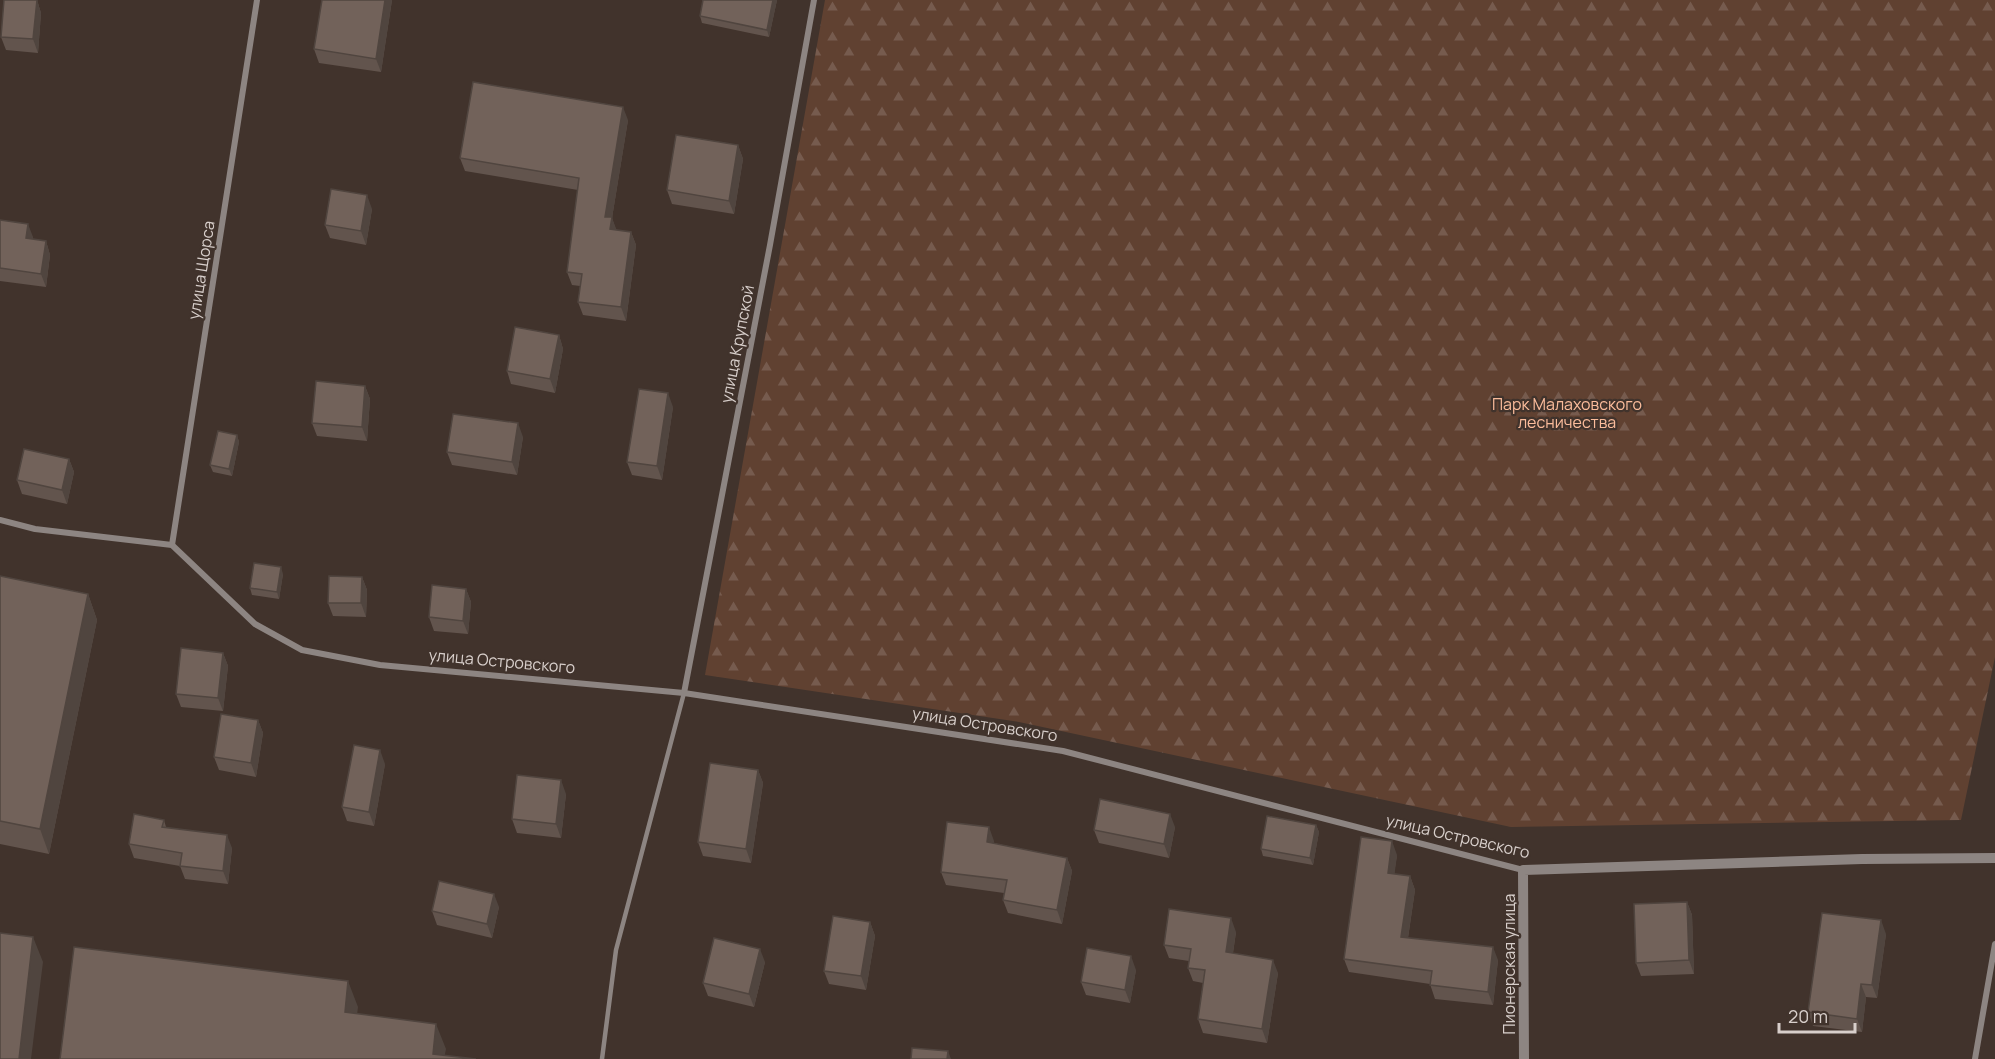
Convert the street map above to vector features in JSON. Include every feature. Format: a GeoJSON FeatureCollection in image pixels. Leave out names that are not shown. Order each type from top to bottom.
{"type":"FeatureCollection","features":[{"type":"Feature","properties":{"kind":"street","name":"улица Щорса"},"geometry":{"type":"LineString","coordinates":[[172,545],[257,0]]}},
{"type":"Feature","properties":{"kind":"street","name":"улица Крупской"},"geometry":{"type":"LineString","coordinates":[[684,693],[768,257],[814,0]]}},
{"type":"Feature","properties":{"kind":"street"},"geometry":{"type":"LineString","coordinates":[[0,520],[35,529],[172,545]]}},
{"type":"Feature","properties":{"kind":"street","name":"улица Островского"},"geometry":{"type":"LineString","coordinates":[[172,545],[255,624],[302,650],[380,665],[684,693],[1063,751],[1523,870],[1862,859],[1995,858]]}},
{"type":"Feature","properties":{"kind":"street","name":"Пионерская улица"},"geometry":{"type":"LineString","coordinates":[[1523,870],[1524,1059]]}},
{"type":"Feature","properties":{"kind":"street"},"geometry":{"type":"LineString","coordinates":[[1975,1059],[1995,944]]}},
{"type":"Feature","properties":{"kind":"lane"},"geometry":{"type":"LineString","coordinates":[[602,1059],[616,950],[684,693]]}},
{"type":"Feature","properties":{"kind":"green space","name":"Парк Малаховского лесничества"},"geometry":{"type":"Polygon","coordinates":[[[825,0],[1995,0],[1995,657],[1961,820],[1511,827],[1019,722],[705,675],[825,0]]]}},
{"type":"Feature","properties":{"kind":"building"},"geometry":{"type":"Polygon","coordinates":[[[4,0],[37,0],[33,39],[1,37],[4,0]]]}},
{"type":"Feature","properties":{"kind":"building"},"geometry":{"type":"Polygon","coordinates":[[[322,0],[385,0],[376,59],[314,49],[322,0]]]}},
{"type":"Feature","properties":{"kind":"building"},"geometry":{"type":"Polygon","coordinates":[[[703,0],[773,0],[767,30],[700,16],[703,0]]]}},
{"type":"Feature","properties":{"kind":"building"},"geometry":{"type":"Polygon","coordinates":[[[473,82],[623,107],[605,217],[612,217],[610,229],[631,232],[621,307],[578,302],[582,274],[567,272],[579,178],[460,158],[473,82]]]}},
{"type":"Feature","properties":{"kind":"building"},"geometry":{"type":"Polygon","coordinates":[[[676,135],[738,145],[729,201],[667,190],[676,135]]]}},
{"type":"Feature","properties":{"kind":"building"},"geometry":{"type":"Polygon","coordinates":[[[331,189],[367,195],[361,231],[325,225],[331,189]]]}},
{"type":"Feature","properties":{"kind":"building"},"geometry":{"type":"Polygon","coordinates":[[[0,220],[28,224],[26,238],[46,241],[41,274],[0,268],[0,220]]]}},
{"type":"Feature","properties":{"kind":"building"},"geometry":{"type":"Polygon","coordinates":[[[515,327],[559,335],[550,379],[507,371],[515,327]]]}},
{"type":"Feature","properties":{"kind":"building"},"geometry":{"type":"Polygon","coordinates":[[[316,381],[365,386],[362,427],[312,423],[316,381]]]}},
{"type":"Feature","properties":{"kind":"building"},"geometry":{"type":"Polygon","coordinates":[[[639,389],[668,393],[657,466],[627,462],[639,389]]]}},
{"type":"Feature","properties":{"kind":"building"},"geometry":{"type":"Polygon","coordinates":[[[453,414],[518,423],[512,462],[447,452],[453,414]]]}},
{"type":"Feature","properties":{"kind":"building"},"geometry":{"type":"Polygon","coordinates":[[[218,431],[237,435],[229,469],[210,465],[218,431]]]}},
{"type":"Feature","properties":{"kind":"building"},"geometry":{"type":"Polygon","coordinates":[[[24,449],[69,459],[62,490],[17,480],[24,449]]]}},
{"type":"Feature","properties":{"kind":"building"},"geometry":{"type":"Polygon","coordinates":[[[254,563],[281,567],[277,592],[250,588],[254,563]]]}},
{"type":"Feature","properties":{"kind":"building"},"geometry":{"type":"Polygon","coordinates":[[[0,576],[88,594],[40,829],[0,821],[0,576]]]}},
{"type":"Feature","properties":{"kind":"building"},"geometry":{"type":"Polygon","coordinates":[[[329,576],[362,577],[361,603],[328,603],[329,576]]]}},
{"type":"Feature","properties":{"kind":"building"},"geometry":{"type":"Polygon","coordinates":[[[432,585],[466,589],[463,621],[429,617],[432,585]]]}},
{"type":"Feature","properties":{"kind":"building"},"geometry":{"type":"Polygon","coordinates":[[[181,648],[223,653],[218,698],[176,694],[181,648]]]}},
{"type":"Feature","properties":{"kind":"building"},"geometry":{"type":"Polygon","coordinates":[[[221,714],[258,720],[251,763],[214,757],[221,714]]]}},
{"type":"Feature","properties":{"kind":"building"},"geometry":{"type":"Polygon","coordinates":[[[354,745],[380,750],[369,812],[342,807],[354,745]]]}},
{"type":"Feature","properties":{"kind":"building"},"geometry":{"type":"Polygon","coordinates":[[[710,763],[758,770],[746,849],[698,842],[710,763]]]}},
{"type":"Feature","properties":{"kind":"building"},"geometry":{"type":"Polygon","coordinates":[[[517,775],[561,780],[556,824],[512,819],[517,775]]]}},
{"type":"Feature","properties":{"kind":"building"},"geometry":{"type":"Polygon","coordinates":[[[1100,799],[1170,814],[1164,844],[1094,830],[1100,799]]]}},
{"type":"Feature","properties":{"kind":"building"},"geometry":{"type":"Polygon","coordinates":[[[134,814],[164,820],[162,827],[227,835],[223,871],[180,866],[182,853],[129,844],[134,814]]]}},
{"type":"Feature","properties":{"kind":"building"},"geometry":{"type":"Polygon","coordinates":[[[1267,816],[1316,825],[1310,858],[1261,849],[1267,816]]]}},
{"type":"Feature","properties":{"kind":"building"},"geometry":{"type":"Polygon","coordinates":[[[947,822],[989,827],[987,842],[1067,858],[1057,910],[1003,900],[1007,880],[941,872],[947,822]]]}},
{"type":"Feature","properties":{"kind":"building"},"geometry":{"type":"Polygon","coordinates":[[[1361,837],[1392,841],[1388,873],[1410,876],[1401,937],[1493,947],[1488,992],[1430,985],[1432,971],[1344,959],[1361,837]]]}},
{"type":"Feature","properties":{"kind":"building"},"geometry":{"type":"Polygon","coordinates":[[[439,881],[494,894],[487,924],[432,911],[439,881]]]}},
{"type":"Feature","properties":{"kind":"building"},"geometry":{"type":"Polygon","coordinates":[[[1687,902],[1689,960],[1636,963],[1634,904],[1687,902]]]}},
{"type":"Feature","properties":{"kind":"building"},"geometry":{"type":"Polygon","coordinates":[[[1169,909],[1231,918],[1226,952],[1273,960],[1262,1029],[1198,1019],[1205,970],[1188,968],[1191,949],[1164,945],[1169,909]]]}},
{"type":"Feature","properties":{"kind":"building"},"geometry":{"type":"Polygon","coordinates":[[[1822,913],[1881,920],[1872,985],[1861,984],[1857,1019],[1808,1012],[1822,913]]]}},
{"type":"Feature","properties":{"kind":"building"},"geometry":{"type":"Polygon","coordinates":[[[833,916],[870,922],[861,976],[824,971],[833,916]]]}},
{"type":"Feature","properties":{"kind":"building"},"geometry":{"type":"Polygon","coordinates":[[[0,933],[33,937],[19,1059],[0,1059],[0,933]]]}},
{"type":"Feature","properties":{"kind":"building"},"geometry":{"type":"Polygon","coordinates":[[[714,938],[760,949],[749,994],[703,983],[714,938]]]}},
{"type":"Feature","properties":{"kind":"building"},"geometry":{"type":"Polygon","coordinates":[[[74,947],[348,981],[345,1012],[436,1024],[433,1054],[476,1059],[60,1059],[74,947]]]}},
{"type":"Feature","properties":{"kind":"building"},"geometry":{"type":"Polygon","coordinates":[[[1087,948],[1131,956],[1125,990],[1081,982],[1087,948]]]}},
{"type":"Feature","properties":{"kind":"building"},"geometry":{"type":"Polygon","coordinates":[[[912,1048],[948,1051],[947,1059],[911,1059],[912,1048]]]}}]}
